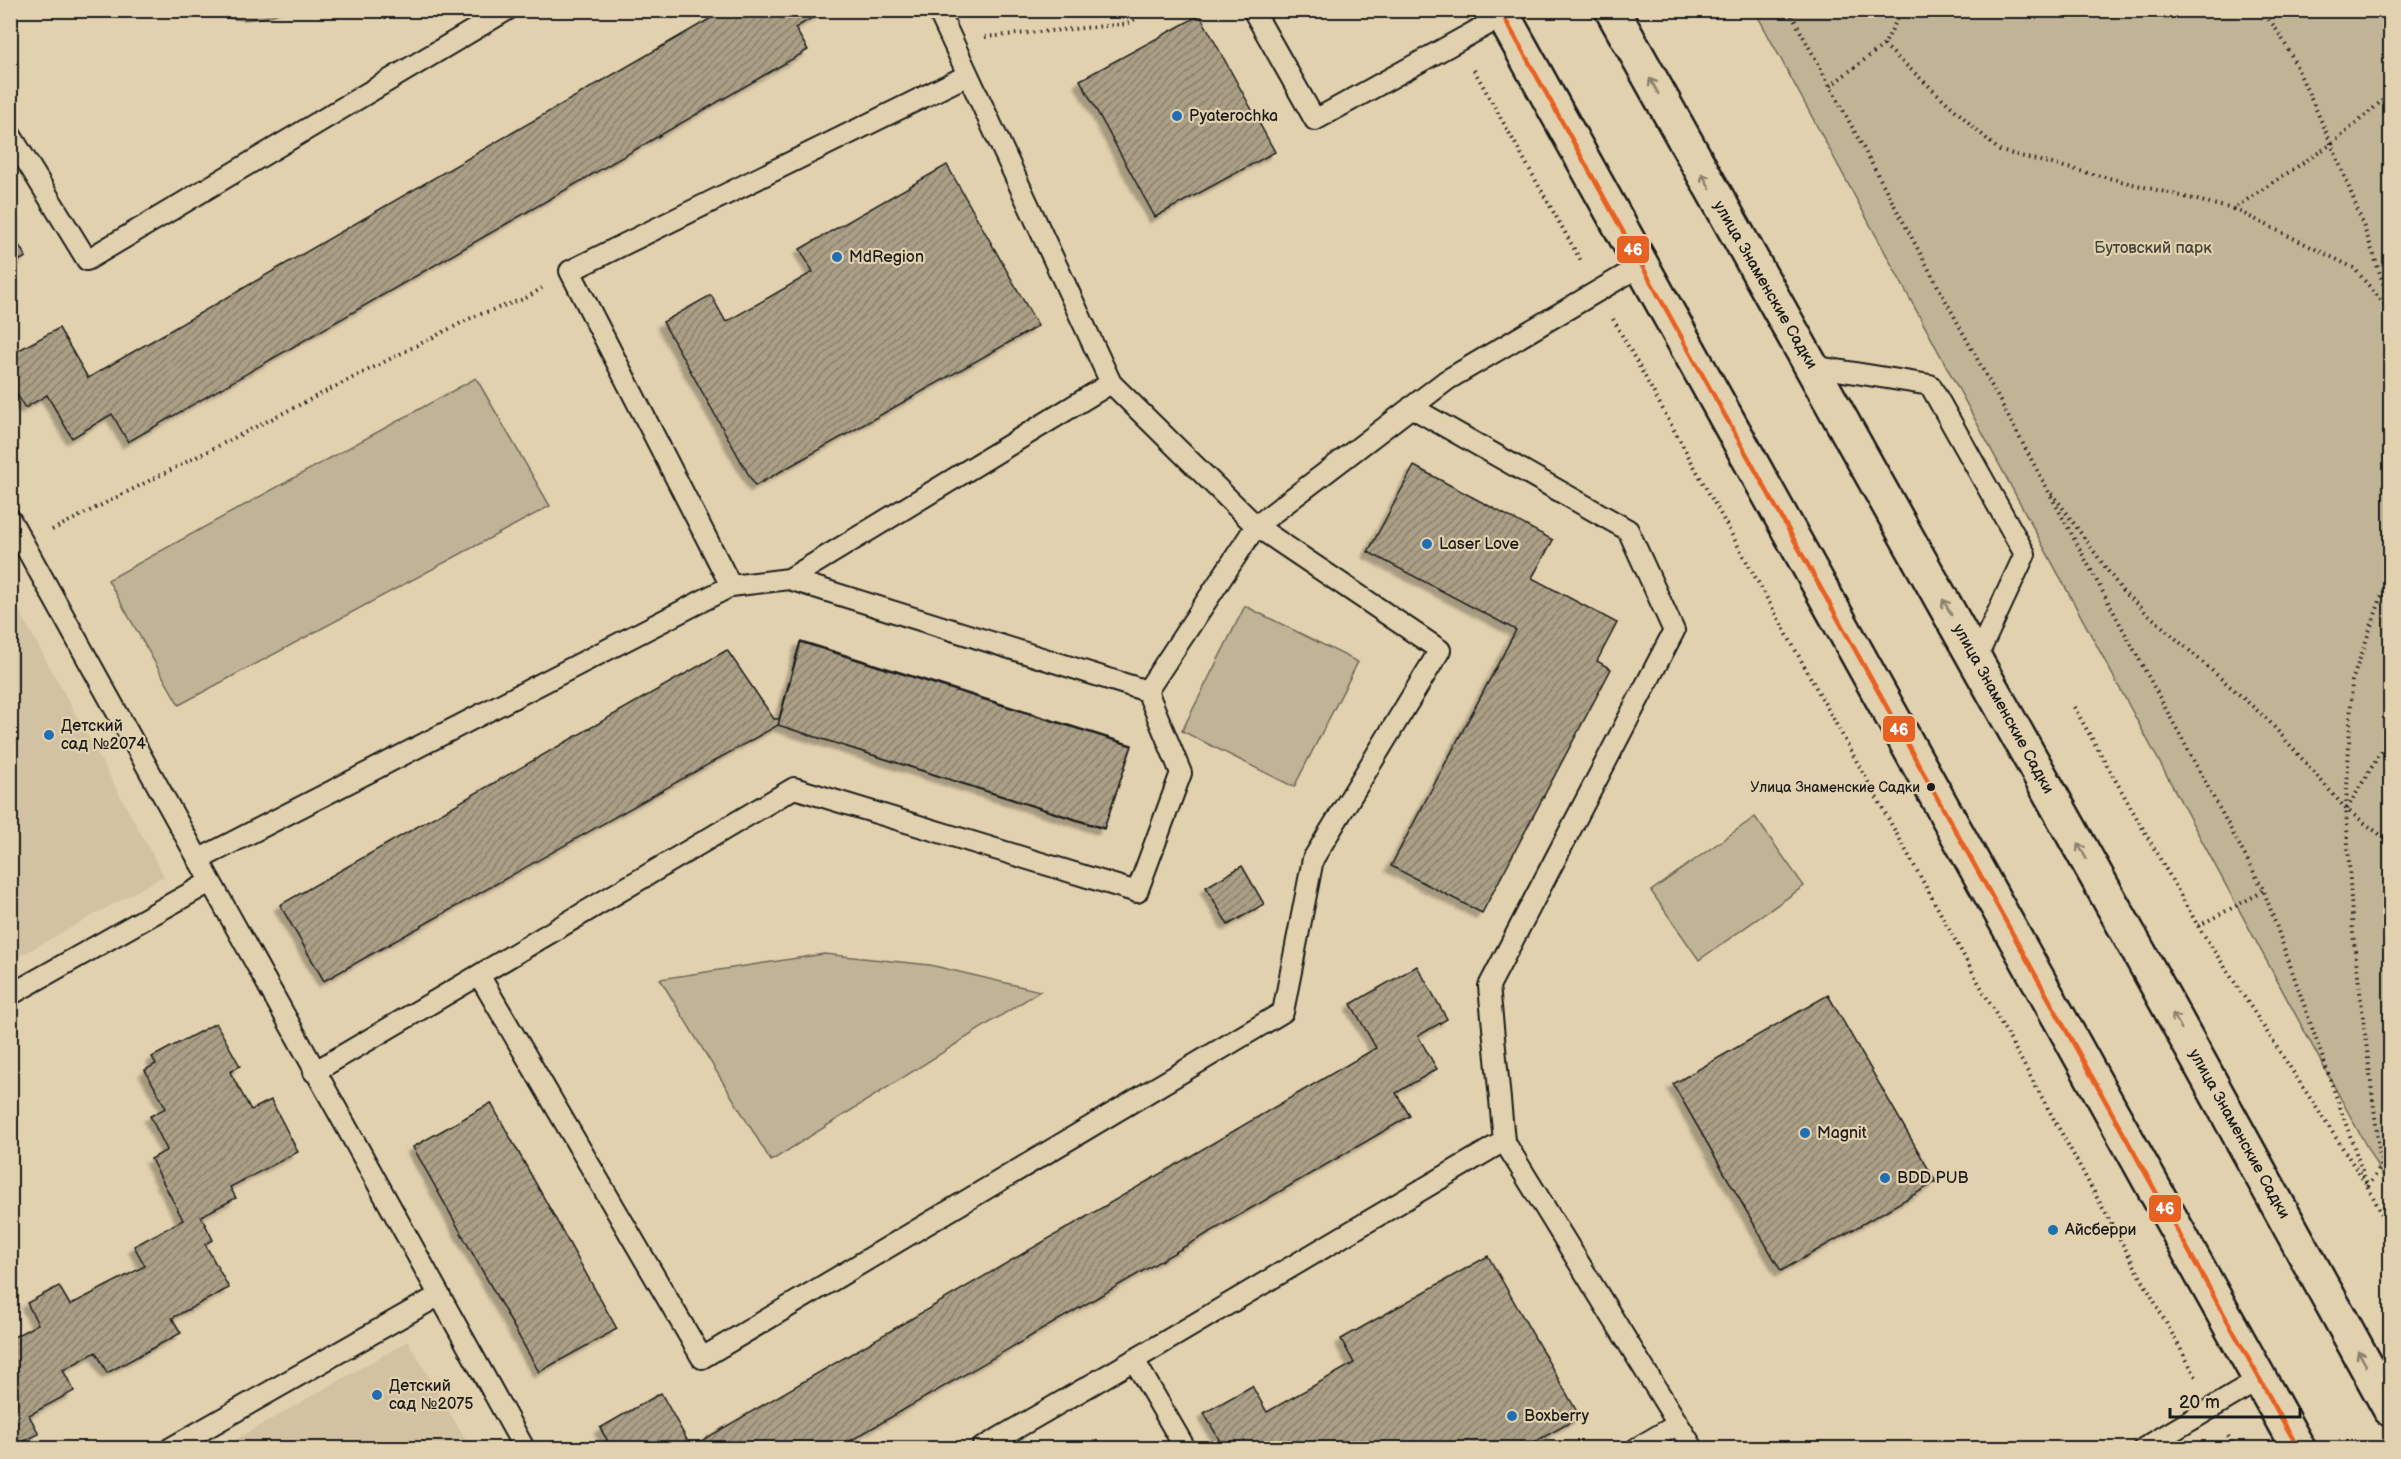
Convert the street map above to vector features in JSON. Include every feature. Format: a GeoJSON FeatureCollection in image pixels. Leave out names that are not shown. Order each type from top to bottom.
{"type":"FeatureCollection","features":[{"type":"Feature","properties":{"kind":"street","name":"улица Знаменские Садки"},"geometry":{"type":"LineString","coordinates":[[1612,10],[1976,659],[2391,1409]]}},
{"type":"Feature","properties":{"kind":"street"},"geometry":{"type":"LineString","coordinates":[[1502,13],[2298,1449]]}},
{"type":"Feature","properties":{"kind":"lane"},"geometry":{"type":"LineString","coordinates":[[10,134],[87,260],[507,10]]}},
{"type":"Feature","properties":{"kind":"lane"},"geometry":{"type":"LineString","coordinates":[[479,975],[702,1358],[1283,1012],[1313,859],[1440,650],[1256,526],[1111,383],[938,10]]}},
{"type":"Feature","properties":{"kind":"lane"},"geometry":{"type":"LineString","coordinates":[[1253,10],[1315,120],[1459,42],[1502,13]]}},
{"type":"Feature","properties":{"kind":"lane"},"geometry":{"type":"LineString","coordinates":[[731,586],[570,271],[968,75]]}},
{"type":"Feature","properties":{"kind":"lane"},"geometry":{"type":"LineString","coordinates":[[1147,691],[1256,526],[1447,380],[1642,265]]}},
{"type":"Feature","properties":{"kind":"lane"},"geometry":{"type":"LineString","coordinates":[[1812,366],[1930,385],[2025,554],[1976,659]]}},
{"type":"Feature","properties":{"kind":"lane"},"geometry":{"type":"LineString","coordinates":[[789,579],[1111,383]]}},
{"type":"Feature","properties":{"kind":"lane"},"geometry":{"type":"LineString","coordinates":[[1411,407],[1628,530],[1674,631],[1489,986],[1504,1142],[1693,1449]]}},
{"type":"Feature","properties":{"kind":"lane"},"geometry":{"type":"LineString","coordinates":[[10,519],[524,1449]]}},
{"type":"Feature","properties":{"kind":"lane"},"geometry":{"type":"LineString","coordinates":[[198,860],[731,586],[789,579],[1147,691]]}},
{"type":"Feature","properties":{"kind":"lane"},"geometry":{"type":"LineString","coordinates":[[314,1072],[794,788],[1137,892],[1181,773],[1147,691]]}},
{"type":"Feature","properties":{"kind":"lane"},"geometry":{"type":"LineString","coordinates":[[10,995],[210,882]]}},
{"type":"Feature","properties":{"kind":"lane"},"geometry":{"type":"LineString","coordinates":[[981,1449],[1504,1142]]}},
{"type":"Feature","properties":{"kind":"lane"},"geometry":{"type":"LineString","coordinates":[[171,1449],[438,1296]]}},
{"type":"Feature","properties":{"kind":"lane"},"geometry":{"type":"LineString","coordinates":[[1134,1360],[1185,1449]]}},
{"type":"Feature","properties":{"kind":"lane"},"geometry":{"type":"LineString","coordinates":[[2144,1449],[2259,1380]]}},
{"type":"Feature","properties":{"kind":"lane"},"geometry":{"type":"LineString","coordinates":[[1636,1449],[1678,1424]]}},
{"type":"Feature","properties":{"kind":"path"},"geometry":{"type":"LineString","coordinates":[[951,40],[1127,24],[1149,10]]}},
{"type":"Feature","properties":{"kind":"path"},"geometry":{"type":"LineString","coordinates":[[1789,10],[2264,891],[2368,1187]]}},
{"type":"Feature","properties":{"kind":"path"},"geometry":{"type":"LineString","coordinates":[[1830,86],[1884,45],[1902,10]]}},
{"type":"Feature","properties":{"kind":"path"},"geometry":{"type":"LineString","coordinates":[[2261,10],[2278,29],[2333,143],[2373,248],[2391,305]]}},
{"type":"Feature","properties":{"kind":"path"},"geometry":{"type":"LineString","coordinates":[[1459,42],[2235,1449]]}},
{"type":"Feature","properties":{"kind":"path"},"geometry":{"type":"LineString","coordinates":[[1884,45],[2000,151],[2233,208],[2354,268],[2391,311]]}},
{"type":"Feature","properties":{"kind":"path"},"geometry":{"type":"LineString","coordinates":[[2233,208],[2333,143],[2391,94]]}},
{"type":"Feature","properties":{"kind":"path"},"geometry":{"type":"LineString","coordinates":[[24,544],[473,317],[526,298]]}},
{"type":"Feature","properties":{"kind":"path"},"geometry":{"type":"LineString","coordinates":[[2039,475],[2123,592],[2268,720],[2346,809],[2391,843]]}},
{"type":"Feature","properties":{"kind":"path"},"geometry":{"type":"LineString","coordinates":[[2368,1187],[2381,1166],[2352,934],[2346,809],[2352,681],[2391,572]]}},
{"type":"Feature","properties":{"kind":"path"},"geometry":{"type":"LineString","coordinates":[[2074,707],[2198,926],[2368,1187],[2391,1230]]}},
{"type":"Feature","properties":{"kind":"path"},"geometry":{"type":"LineString","coordinates":[[2346,809],[2391,736]]}},
{"type":"Feature","properties":{"kind":"path"},"geometry":{"type":"LineString","coordinates":[[2198,926],[2264,891]]}},
{"type":"Feature","properties":{"kind":"shaded area","name":"Детский сад №2074"},"geometry":{"type":"Polygon","coordinates":[[[10,594],[164,876],[11,961],[10,961],[10,594]]]}},
{"type":"Feature","properties":{"kind":"shaded area","name":"Детский сад №2075"},"geometry":{"type":"Polygon","coordinates":[[[408,1341],[470,1448],[221,1448],[408,1341]]]}},
{"type":"Feature","properties":{"kind":"green space"},"geometry":{"type":"Polygon","coordinates":[[[202,11],[285,11],[263,18],[243,20],[202,11]]]}},
{"type":"Feature","properties":{"kind":"green space","name":"Бутовский парк"},"geometry":{"type":"Polygon","coordinates":[[[1755,11],[2390,11],[2390,1190],[1755,11]]]}},
{"type":"Feature","properties":{"kind":"green space"},"geometry":{"type":"Polygon","coordinates":[[[476,378],[550,506],[179,705],[108,580],[476,378]]]}},
{"type":"Feature","properties":{"kind":"green space"},"geometry":{"type":"Polygon","coordinates":[[[1245,606],[1358,662],[1294,787],[1182,731],[1245,606]]]}},
{"type":"Feature","properties":{"kind":"green space"},"geometry":{"type":"Polygon","coordinates":[[[1755,817],[1804,886],[1699,960],[1651,891],[1755,817]]]}},
{"type":"Feature","properties":{"kind":"green space"},"geometry":{"type":"Polygon","coordinates":[[[824,954],[930,965],[1040,991],[771,1161],[660,979],[824,954]]]}},
{"type":"Feature","properties":{"kind":"building"},"geometry":{"type":"Polygon","coordinates":[[[725,10],[825,10],[795,28],[808,50],[128,442],[112,414],[72,438],[47,395],[25,408],[10,382],[10,355],[59,328],[88,378],[725,10]]]}},
{"type":"Feature","properties":{"kind":"building","name":"Pyaterochka"},"geometry":{"type":"Polygon","coordinates":[[[1200,15],[1275,152],[1155,217],[1080,80],[1200,15]]]}},
{"type":"Feature","properties":{"kind":"building"},"geometry":{"type":"Polygon","coordinates":[[[947,165],[1038,326],[755,486],[663,322],[711,295],[726,322],[813,272],[800,249],[947,165]]]}},
{"type":"Feature","properties":{"kind":"building"},"geometry":{"type":"Polygon","coordinates":[[[10,230],[26,257],[10,266],[10,230]]]}},
{"type":"Feature","properties":{"kind":"building"},"geometry":{"type":"Polygon","coordinates":[[[1414,466],[1553,540],[1532,578],[1617,623],[1597,661],[1611,669],[1482,913],[1391,866],[1516,630],[1368,552],[1414,466]]]}},
{"type":"Feature","properties":{"kind":"building"},"geometry":{"type":"Polygon","coordinates":[[[801,641],[1132,745],[1104,828],[778,725],[801,641]]]}},
{"type":"Feature","properties":{"kind":"building"},"geometry":{"type":"Polygon","coordinates":[[[800,642],[1132,746],[1104,829],[778,725],[324,981],[280,905],[727,650],[774,719],[779,719],[800,642]]]}},
{"type":"Feature","properties":{"kind":"building"},"geometry":{"type":"Polygon","coordinates":[[[1242,866],[1264,904],[1228,925],[1206,887],[1242,866]]]}},
{"type":"Feature","properties":{"kind":"building"},"geometry":{"type":"Polygon","coordinates":[[[1417,966],[1447,1019],[1418,1036],[1437,1069],[1396,1093],[1410,1116],[838,1448],[612,1448],[600,1428],[661,1393],[691,1447],[1376,1048],[1351,1004],[1417,966]]]}},
{"type":"Feature","properties":{"kind":"building","name":"Magnit"},"geometry":{"type":"Polygon","coordinates":[[[1828,995],[1936,1182],[1781,1271],[1673,1084],[1828,995]]]}},
{"type":"Feature","properties":{"kind":"building"},"geometry":{"type":"Polygon","coordinates":[[[216,1023],[240,1066],[230,1072],[251,1110],[271,1100],[298,1152],[230,1187],[236,1198],[201,1216],[213,1240],[205,1244],[229,1288],[172,1318],[181,1333],[107,1373],[96,1352],[63,1370],[74,1391],[29,1415],[39,1434],[10,1448],[10,1339],[38,1324],[27,1303],[59,1286],[70,1305],[145,1266],[134,1246],[183,1220],[151,1159],[167,1150],[150,1116],[166,1108],[145,1070],[156,1064],[152,1057],[216,1023]]]}},
{"type":"Feature","properties":{"kind":"building"},"geometry":{"type":"Polygon","coordinates":[[[491,1103],[617,1329],[539,1372],[413,1147],[491,1103]]]}},
{"type":"Feature","properties":{"kind":"building"},"geometry":{"type":"Polygon","coordinates":[[[1488,1256],[1580,1417],[1524,1448],[1224,1448],[1204,1413],[1252,1386],[1267,1412],[1354,1363],[1341,1339],[1488,1256]]]}},
{"type":"Feature","properties":{"kind":"transit line","name":"46"},"geometry":{"type":"LineString","coordinates":[[1500,10],[2298,1448]]}},
{"type":"Feature","properties":{"kind":"place","name":"Pyaterochka"},"geometry":{"type":"Point","coordinates":[1177,116]}},
{"type":"Feature","properties":{"kind":"place","name":"MdRegion"},"geometry":{"type":"Point","coordinates":[837,257]}},
{"type":"Feature","properties":{"kind":"place","name":"Laser Love"},"geometry":{"type":"Point","coordinates":[1427,544]}},
{"type":"Feature","properties":{"kind":"place","name":"Детский сад №2074"},"geometry":{"type":"Point","coordinates":[49,735]}},
{"type":"Feature","properties":{"kind":"place","name":"Улица Знаменские Садки"},"geometry":{"type":"Point","coordinates":[1931,787]}},
{"type":"Feature","properties":{"kind":"place","name":"Magnit"},"geometry":{"type":"Point","coordinates":[1805,1133]}},
{"type":"Feature","properties":{"kind":"place","name":"BDD PUB"},"geometry":{"type":"Point","coordinates":[1885,1178]}},
{"type":"Feature","properties":{"kind":"place","name":"Айсберри"},"geometry":{"type":"Point","coordinates":[2053,1230]}},
{"type":"Feature","properties":{"kind":"place","name":"Детский сад №2075"},"geometry":{"type":"Point","coordinates":[377,1395]}},
{"type":"Feature","properties":{"kind":"place","name":"Boxberry"},"geometry":{"type":"Point","coordinates":[1512,1416]}}]}
